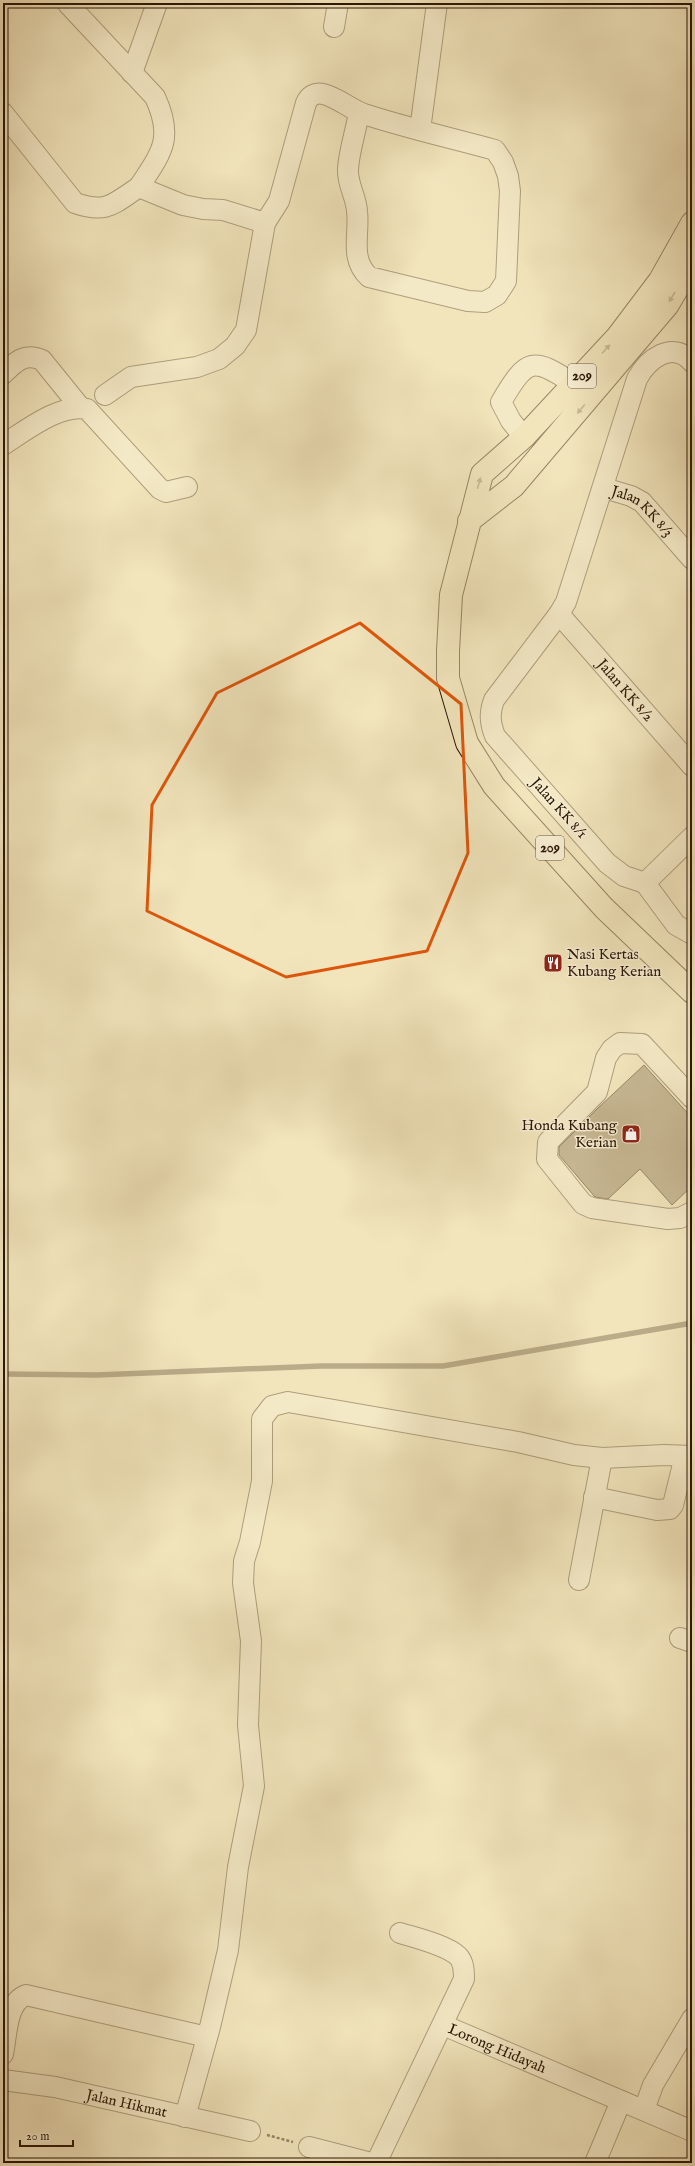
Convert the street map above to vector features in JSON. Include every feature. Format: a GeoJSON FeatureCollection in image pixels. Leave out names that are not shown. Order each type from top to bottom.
{"type":"FeatureCollection","features":[{"type":"Feature","properties":{"kind":"main road","name":"209"},"geometry":{"type":"LineString","coordinates":[[692,223],[647,300],[617,337],[524,437],[482,474],[451,595],[448,651],[448,678],[467,743],[494,786],[604,908],[692,992]]}},
{"type":"Feature","properties":{"kind":"main road","name":"209"},"geometry":{"type":"LineString","coordinates":[[469,521],[514,486],[667,306],[692,264]]}},
{"type":"Feature","properties":{"kind":"street"},"geometry":{"type":"LineString","coordinates":[[132,73],[157,3]]}},
{"type":"Feature","properties":{"kind":"street"},"geometry":{"type":"LineString","coordinates":[[334,27],[338,3]]}},
{"type":"Feature","properties":{"kind":"street"},"geometry":{"type":"LineString","coordinates":[[420,130],[437,3]]}},
{"type":"Feature","properties":{"kind":"street"},"geometry":{"type":"LineString","coordinates":[[3,113],[75,203],[92,209],[108,207],[139,187],[161,153],[165,133],[163,115],[156,98],[68,4]]}},
{"type":"Feature","properties":{"kind":"street"},"geometry":{"type":"LineString","coordinates":[[105,395],[131,377],[197,367],[219,359],[235,346],[246,330],[265,223],[279,201],[308,98],[316,94],[324,94],[359,112],[495,150],[503,162],[508,176],[510,191],[506,281],[497,296],[484,302],[468,301],[370,277],[361,269],[356,253],[357,210],[348,183],[348,168],[359,112]]}},
{"type":"Feature","properties":{"kind":"street"},"geometry":{"type":"LineString","coordinates":[[139,187],[184,205],[203,209],[223,210],[265,223]]}},
{"type":"Feature","properties":{"kind":"street"},"geometry":{"type":"LineString","coordinates":[[559,614],[570,590],[604,488],[637,379],[650,360],[658,355],[669,352],[680,354],[692,362]]}},
{"type":"Feature","properties":{"kind":"street"},"geometry":{"type":"LineString","coordinates":[[3,374],[18,359],[34,356],[42,360],[80,407]]}},
{"type":"Feature","properties":{"kind":"street"},"geometry":{"type":"LineString","coordinates":[[524,437],[511,421],[501,402],[516,376],[534,365],[542,365],[549,367],[574,384]]}},
{"type":"Feature","properties":{"kind":"street"},"geometry":{"type":"LineString","coordinates":[[3,445],[49,416],[80,407],[87,409],[160,489],[166,492],[187,487]]}},
{"type":"Feature","properties":{"kind":"street","name":"Jalan KK 8/3"},"geometry":{"type":"LineString","coordinates":[[604,488],[631,496],[642,502],[692,559]]}},
{"type":"Feature","properties":{"kind":"street","name":"Jalan KK 8/1"},"geometry":{"type":"LineString","coordinates":[[559,614],[494,700],[490,716],[491,727],[495,736],[607,863],[624,876],[645,883]]}},
{"type":"Feature","properties":{"kind":"street","name":"Jalan KK 8/2"},"geometry":{"type":"LineString","coordinates":[[559,614],[692,766]]}},
{"type":"Feature","properties":{"kind":"street"},"geometry":{"type":"LineString","coordinates":[[689,928],[676,925],[645,883],[692,837]]}},
{"type":"Feature","properties":{"kind":"street"},"geometry":{"type":"LineString","coordinates":[[692,1098],[642,1044],[620,1043],[612,1049],[606,1058],[597,1092],[548,1142],[546,1150],[547,1160],[583,1204],[592,1208],[668,1219],[680,1218],[692,1212]]}},
{"type":"Feature","properties":{"kind":"street"},"geometry":{"type":"LineString","coordinates":[[184,2116],[207,2037],[228,1950],[238,1867],[254,1786],[248,1725],[252,1642],[243,1583],[244,1561],[250,1542],[262,1481],[262,1419],[272,1406],[288,1402],[511,1441],[574,1455],[602,1458],[689,1456],[673,1505],[670,1509],[657,1510],[594,1497]]}},
{"type":"Feature","properties":{"kind":"street"},"geometry":{"type":"LineString","coordinates":[[579,1580],[602,1458]]}},
{"type":"Feature","properties":{"kind":"street"},"geometry":{"type":"LineString","coordinates":[[400,1933],[447,1949],[458,1956],[464,1968],[464,1979],[462,1986],[443,2025]]}},
{"type":"Feature","properties":{"kind":"street"},"geometry":{"type":"LineString","coordinates":[[3,2054],[11,2010],[19,1998],[26,1995],[207,2037]]}},
{"type":"Feature","properties":{"kind":"street"},"geometry":{"type":"LineString","coordinates":[[644,2110],[653,2085],[692,2019]]}},
{"type":"Feature","properties":{"kind":"street","name":"Lorong Hidayah"},"geometry":{"type":"LineString","coordinates":[[376,2163],[443,2025],[692,2131]]}},
{"type":"Feature","properties":{"kind":"street","name":"Jalan Hikmat"},"geometry":{"type":"LineString","coordinates":[[3,2080],[55,2088],[250,2131]]}},
{"type":"Feature","properties":{"kind":"street"},"geometry":{"type":"LineString","coordinates":[[595,2163],[621,2101]]}},
{"type":"Feature","properties":{"kind":"street"},"geometry":{"type":"LineString","coordinates":[[309,2146],[371,2163]]}},
{"type":"Feature","properties":{"kind":"path"},"geometry":{"type":"LineString","coordinates":[[250,2131],[309,2146]]}},
{"type":"Feature","properties":{"kind":"highlighted area"},"geometry":{"type":"Polygon","coordinates":[[[360,623],[461,704],[468,853],[427,951],[286,977],[147,911],[152,805],[217,693],[360,623]]]}},
{"type":"Feature","properties":{"kind":"building","name":"Honda Kubang Kerian"},"geometry":{"type":"Polygon","coordinates":[[[644,1065],[692,1118],[692,1186],[672,1205],[640,1169],[608,1199],[595,1197],[559,1155],[559,1147],[644,1065]]]}},
{"type":"Feature","properties":{"kind":"waterway"},"geometry":{"type":"LineString","coordinates":[[3,1374],[97,1375],[321,1366],[443,1366],[692,1323]]}},
{"type":"Feature","properties":{"kind":"place","name":"Nasi Kertas Kubang Kerian"},"geometry":{"type":"Point","coordinates":[553,963]}},
{"type":"Feature","properties":{"kind":"place","name":"Honda Kubang Kerian"},"geometry":{"type":"Point","coordinates":[631,1134]}}]}
